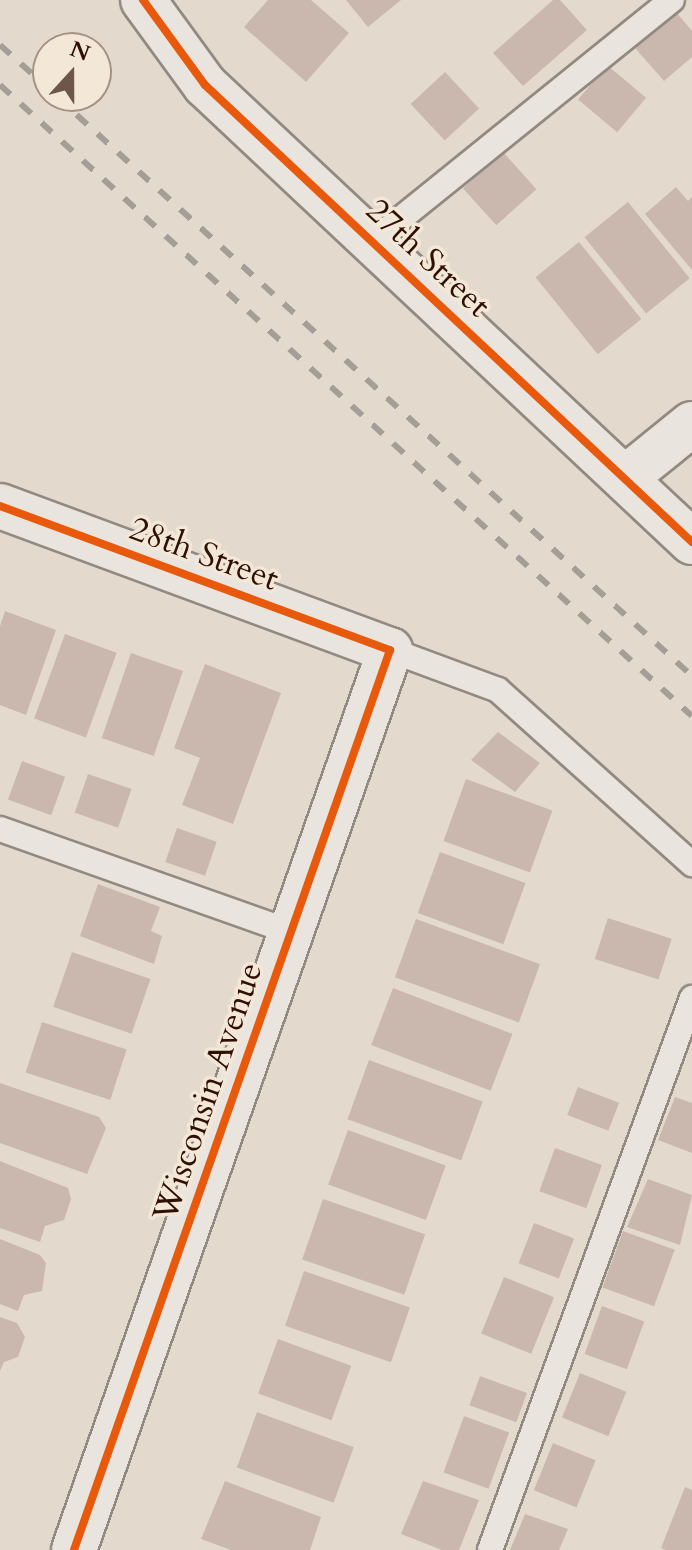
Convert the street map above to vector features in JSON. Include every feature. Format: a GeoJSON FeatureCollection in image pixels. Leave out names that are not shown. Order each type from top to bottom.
{"type":"FeatureCollection","features":[{"type":"Feature","properties":{"kind":"street","name":"27th Street"},"geometry":{"type":"LineString","coordinates":[[143,0],[205,85],[692,542]]}},
{"type":"Feature","properties":{"kind":"street"},"geometry":{"type":"LineString","coordinates":[[625,478],[692,424]]}},
{"type":"Feature","properties":{"kind":"street","name":"28th Street"},"geometry":{"type":"LineString","coordinates":[[0,506],[390,650]]}},
{"type":"Feature","properties":{"kind":"street","name":"Wisconsin Avenue"},"geometry":{"type":"LineString","coordinates":[[74,1550],[390,650]]}},
{"type":"Feature","properties":{"kind":"lane"},"geometry":{"type":"LineString","coordinates":[[373,241],[672,0]]}},
{"type":"Feature","properties":{"kind":"lane"},"geometry":{"type":"LineString","coordinates":[[390,650],[498,690],[692,864]]}},
{"type":"Feature","properties":{"kind":"lane"},"geometry":{"type":"LineString","coordinates":[[0,829],[291,932]]}},
{"type":"Feature","properties":{"kind":"lane"},"geometry":{"type":"LineString","coordinates":[[490,1550],[692,998]]}},
{"type":"Feature","properties":{"kind":"building"},"geometry":{"type":"Polygon","coordinates":[[[268,0],[311,0],[349,33],[306,82],[244,27],[268,0]]]}},
{"type":"Feature","properties":{"kind":"building"},"geometry":{"type":"Polygon","coordinates":[[[346,0],[401,0],[368,27],[346,0]]]}},
{"type":"Feature","properties":{"kind":"building"},"geometry":{"type":"Polygon","coordinates":[[[553,0],[560,0],[587,30],[523,86],[493,53],[553,0]]]}},
{"type":"Feature","properties":{"kind":"building"},"geometry":{"type":"Polygon","coordinates":[[[676,12],[692,31],[692,57],[664,81],[635,48],[676,12]]]}},
{"type":"Feature","properties":{"kind":"building"},"geometry":{"type":"Polygon","coordinates":[[[607,65],[646,98],[617,132],[578,99],[607,65]]]}},
{"type":"Feature","properties":{"kind":"building"},"geometry":{"type":"Polygon","coordinates":[[[445,72],[479,109],[445,141],[411,104],[445,72]]]}},
{"type":"Feature","properties":{"kind":"building"},"geometry":{"type":"Polygon","coordinates":[[[503,152],[536,189],[496,225],[463,188],[503,152]]]}},
{"type":"Feature","properties":{"kind":"building"},"geometry":{"type":"Polygon","coordinates":[[[676,187],[688,201],[692,197],[692,270],[645,214],[676,187]]]}},
{"type":"Feature","properties":{"kind":"building"},"geometry":{"type":"Polygon","coordinates":[[[628,202],[690,278],[646,313],[584,237],[628,202]]]}},
{"type":"Feature","properties":{"kind":"building"},"geometry":{"type":"Polygon","coordinates":[[[579,242],[641,319],[598,354],[535,277],[579,242]]]}},
{"type":"Feature","properties":{"kind":"building"},"geometry":{"type":"Polygon","coordinates":[[[5,611],[56,630],[26,715],[0,705],[0,626],[5,611]]]}},
{"type":"Feature","properties":{"kind":"building"},"geometry":{"type":"Polygon","coordinates":[[[65,634],[117,653],[86,737],[34,719],[65,634]]]}},
{"type":"Feature","properties":{"kind":"building"},"geometry":{"type":"Polygon","coordinates":[[[131,653],[183,671],[154,756],[102,738],[131,653]]]}},
{"type":"Feature","properties":{"kind":"building"},"geometry":{"type":"Polygon","coordinates":[[[205,664],[281,693],[233,824],[182,805],[200,758],[174,748],[205,664]]]}},
{"type":"Feature","properties":{"kind":"building"},"geometry":{"type":"Polygon","coordinates":[[[498,732],[540,763],[515,792],[471,760],[498,732]]]}},
{"type":"Feature","properties":{"kind":"building"},"geometry":{"type":"Polygon","coordinates":[[[22,761],[65,777],[51,815],[8,800],[22,761]]]}},
{"type":"Feature","properties":{"kind":"building"},"geometry":{"type":"Polygon","coordinates":[[[88,774],[131,789],[118,828],[75,813],[88,774]]]}},
{"type":"Feature","properties":{"kind":"building"},"geometry":{"type":"Polygon","coordinates":[[[466,779],[552,810],[530,872],[443,841],[466,779]]]}},
{"type":"Feature","properties":{"kind":"building"},"geometry":{"type":"Polygon","coordinates":[[[177,828],[217,842],[205,876],[165,862],[177,828]]]}},
{"type":"Feature","properties":{"kind":"building"},"geometry":{"type":"Polygon","coordinates":[[[440,852],[526,883],[503,944],[418,913],[440,852]]]}},
{"type":"Feature","properties":{"kind":"building"},"geometry":{"type":"Polygon","coordinates":[[[98,884],[160,907],[151,931],[162,936],[154,964],[80,936],[98,884]]]}},
{"type":"Feature","properties":{"kind":"building"},"geometry":{"type":"Polygon","coordinates":[[[608,918],[672,939],[658,980],[595,959],[608,918]]]}},
{"type":"Feature","properties":{"kind":"building"},"geometry":{"type":"Polygon","coordinates":[[[416,919],[540,964],[519,1022],[395,977],[416,919]]]}},
{"type":"Feature","properties":{"kind":"building"},"geometry":{"type":"Polygon","coordinates":[[[72,952],[150,979],[132,1034],[53,1007],[72,952]]]}},
{"type":"Feature","properties":{"kind":"building"},"geometry":{"type":"Polygon","coordinates":[[[393,988],[512,1034],[491,1091],[371,1045],[393,988]]]}},
{"type":"Feature","properties":{"kind":"building"},"geometry":{"type":"Polygon","coordinates":[[[42,1022],[127,1050],[110,1100],[26,1072],[42,1022]]]}},
{"type":"Feature","properties":{"kind":"building"},"geometry":{"type":"Polygon","coordinates":[[[369,1060],[483,1101],[461,1161],[347,1119],[369,1060]]]}},
{"type":"Feature","properties":{"kind":"building"},"geometry":{"type":"Polygon","coordinates":[[[0,1083],[99,1117],[106,1128],[87,1174],[0,1143],[0,1083]]]}},
{"type":"Feature","properties":{"kind":"building"},"geometry":{"type":"Polygon","coordinates":[[[578,1087],[619,1103],[608,1131],[567,1115],[578,1087]]]}},
{"type":"Feature","properties":{"kind":"building"},"geometry":{"type":"Polygon","coordinates":[[[675,1097],[692,1103],[692,1153],[658,1140],[675,1097]]]}},
{"type":"Feature","properties":{"kind":"building"},"geometry":{"type":"Polygon","coordinates":[[[348,1130],[446,1166],[426,1220],[328,1185],[348,1130]]]}},
{"type":"Feature","properties":{"kind":"building"},"geometry":{"type":"Polygon","coordinates":[[[555,1148],[602,1165],[586,1208],[539,1191],[555,1148]]]}},
{"type":"Feature","properties":{"kind":"building"},"geometry":{"type":"Polygon","coordinates":[[[0,1161],[68,1188],[71,1199],[64,1220],[45,1226],[40,1242],[0,1228],[0,1161]]]}},
{"type":"Feature","properties":{"kind":"building"},"geometry":{"type":"Polygon","coordinates":[[[648,1179],[692,1195],[680,1245],[627,1227],[648,1179]]]}},
{"type":"Feature","properties":{"kind":"building"},"geometry":{"type":"Polygon","coordinates":[[[323,1199],[425,1234],[404,1295],[302,1260],[323,1199]]]}},
{"type":"Feature","properties":{"kind":"building"},"geometry":{"type":"Polygon","coordinates":[[[534,1223],[574,1238],[559,1279],[519,1263],[534,1223]]]}},
{"type":"Feature","properties":{"kind":"building"},"geometry":{"type":"Polygon","coordinates":[[[623,1231],[675,1250],[654,1306],[602,1287],[623,1231]]]}},
{"type":"Feature","properties":{"kind":"building"},"geometry":{"type":"Polygon","coordinates":[[[0,1239],[40,1255],[46,1263],[42,1291],[24,1295],[18,1311],[0,1304],[0,1239]]]}},
{"type":"Feature","properties":{"kind":"building"},"geometry":{"type":"Polygon","coordinates":[[[304,1271],[410,1307],[391,1362],[285,1326],[304,1271]]]}},
{"type":"Feature","properties":{"kind":"building"},"geometry":{"type":"Polygon","coordinates":[[[504,1277],[554,1297],[531,1354],[481,1334],[504,1277]]]}},
{"type":"Feature","properties":{"kind":"building"},"geometry":{"type":"Polygon","coordinates":[[[602,1306],[644,1321],[627,1369],[585,1354],[602,1306]]]}},
{"type":"Feature","properties":{"kind":"building"},"geometry":{"type":"Polygon","coordinates":[[[0,1317],[17,1323],[25,1337],[18,1357],[4,1362],[0,1371],[0,1317]]]}},
{"type":"Feature","properties":{"kind":"building"},"geometry":{"type":"Polygon","coordinates":[[[278,1339],[351,1366],[331,1420],[258,1394],[278,1339]]]}},
{"type":"Feature","properties":{"kind":"building"},"geometry":{"type":"Polygon","coordinates":[[[580,1373],[626,1392],[608,1436],[562,1418],[580,1373]]]}},
{"type":"Feature","properties":{"kind":"building"},"geometry":{"type":"Polygon","coordinates":[[[480,1376],[527,1393],[516,1422],[469,1405],[480,1376]]]}},
{"type":"Feature","properties":{"kind":"building"},"geometry":{"type":"Polygon","coordinates":[[[257,1412],[354,1447],[334,1503],[237,1467],[257,1412]]]}},
{"type":"Feature","properties":{"kind":"building"},"geometry":{"type":"Polygon","coordinates":[[[464,1416],[509,1432],[489,1489],[443,1472],[464,1416]]]}},
{"type":"Feature","properties":{"kind":"building"},"geometry":{"type":"Polygon","coordinates":[[[553,1443],[596,1460],[577,1508],[534,1490],[553,1443]]]}},
{"type":"Feature","properties":{"kind":"building"},"geometry":{"type":"Polygon","coordinates":[[[225,1481],[321,1517],[310,1550],[231,1550],[201,1539],[225,1481]]]}},
{"type":"Feature","properties":{"kind":"building"},"geometry":{"type":"Polygon","coordinates":[[[423,1481],[479,1500],[459,1550],[442,1550],[401,1534],[423,1481]]]}},
{"type":"Feature","properties":{"kind":"building"},"geometry":{"type":"Polygon","coordinates":[[[685,1487],[692,1490],[692,1550],[666,1550],[661,1548],[685,1487]]]}},
{"type":"Feature","properties":{"kind":"building"},"geometry":{"type":"Polygon","coordinates":[[[525,1514],[568,1529],[559,1550],[510,1550],[525,1514]]]}},
{"type":"Feature","properties":{"kind":"railway"},"geometry":{"type":"LineString","coordinates":[[0,45],[32,74]]}},
{"type":"Feature","properties":{"kind":"railway"},"geometry":{"type":"LineString","coordinates":[[0,85],[692,716]]}},
{"type":"Feature","properties":{"kind":"railway"},"geometry":{"type":"LineString","coordinates":[[74,112],[692,676]]}},
{"type":"Feature","properties":{"kind":"cycle path"},"geometry":{"type":"LineString","coordinates":[[143,0],[205,85],[692,542]]}},
{"type":"Feature","properties":{"kind":"cycle path"},"geometry":{"type":"LineString","coordinates":[[0,506],[390,650],[74,1550]]}}]}
